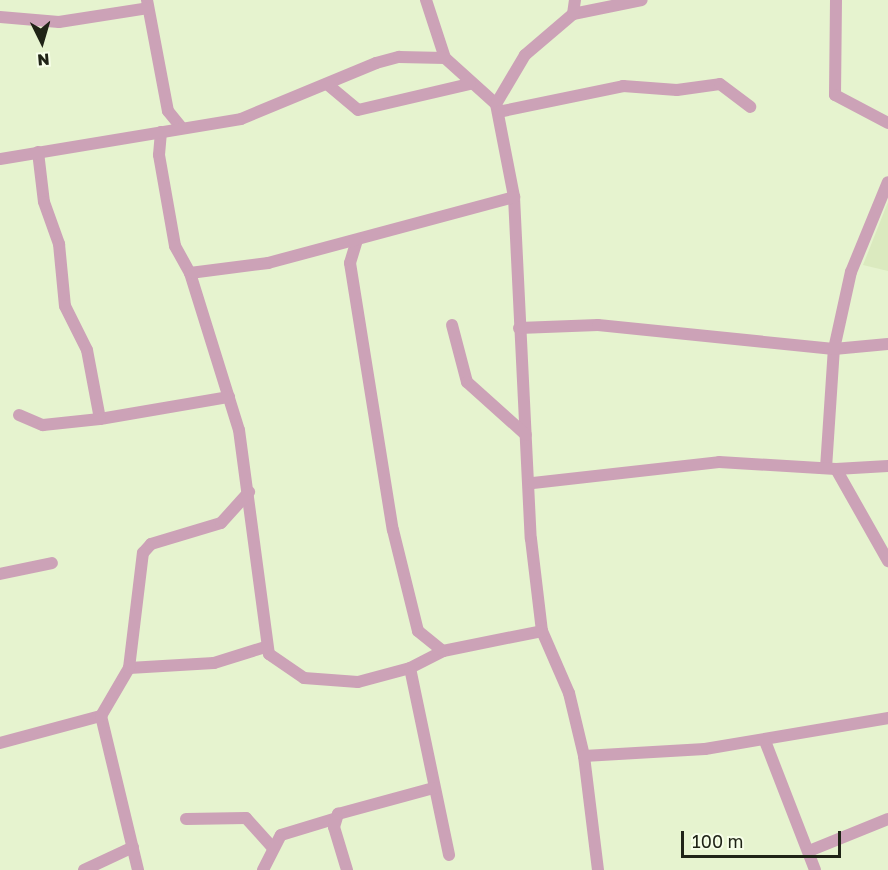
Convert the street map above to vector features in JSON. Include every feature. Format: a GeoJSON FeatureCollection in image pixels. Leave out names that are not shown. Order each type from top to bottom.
{"type":"FeatureCollection","features":[{"type":"Feature","properties":{"kind":"street"},"geometry":{"type":"LineString","coordinates":[[426,0],[445,58],[497,108],[514,197],[526,435],[533,483],[531,539],[542,631],[569,693],[584,756],[598,870]]}},
{"type":"Feature","properties":{"kind":"street"},"geometry":{"type":"LineString","coordinates":[[573,14],[575,0]]}},
{"type":"Feature","properties":{"kind":"street"},"geometry":{"type":"LineString","coordinates":[[497,108],[525,55],[573,14],[642,0]]}},
{"type":"Feature","properties":{"kind":"street"},"geometry":{"type":"LineString","coordinates":[[836,0],[835,95],[888,123]]}},
{"type":"Feature","properties":{"kind":"street"},"geometry":{"type":"LineString","coordinates":[[0,17],[59,22],[148,4],[168,111],[181,127]]}},
{"type":"Feature","properties":{"kind":"street"},"geometry":{"type":"LineString","coordinates":[[0,159],[181,127],[242,119],[399,57],[445,58]]}},
{"type":"Feature","properties":{"kind":"street"},"geometry":{"type":"LineString","coordinates":[[327,84],[358,110],[470,84]]}},
{"type":"Feature","properties":{"kind":"street"},"geometry":{"type":"LineString","coordinates":[[497,108],[623,86],[676,90],[720,84],[750,107]]}},
{"type":"Feature","properties":{"kind":"street"},"geometry":{"type":"LineString","coordinates":[[161,132],[159,155],[175,246],[190,273],[229,397],[249,492],[263,584],[265,646],[274,659],[316,681],[358,682],[411,668],[443,651],[542,631]]}},
{"type":"Feature","properties":{"kind":"street"},"geometry":{"type":"LineString","coordinates":[[38,153],[44,202],[59,244],[65,306],[87,350],[100,419]]}},
{"type":"Feature","properties":{"kind":"street"},"geometry":{"type":"LineString","coordinates":[[888,182],[852,272],[834,349],[831,469],[888,561]]}},
{"type":"Feature","properties":{"kind":"street"},"geometry":{"type":"LineString","coordinates":[[190,273],[328,248],[514,197]]}},
{"type":"Feature","properties":{"kind":"street"},"geometry":{"type":"LineString","coordinates":[[357,240],[350,263],[393,530],[418,631],[443,651]]}},
{"type":"Feature","properties":{"kind":"street"},"geometry":{"type":"LineString","coordinates":[[328,248],[350,263]]}},
{"type":"Feature","properties":{"kind":"street"},"geometry":{"type":"LineString","coordinates":[[452,325],[467,382],[526,435]]}},
{"type":"Feature","properties":{"kind":"street"},"geometry":{"type":"LineString","coordinates":[[519,328],[598,325],[834,349],[888,344]]}},
{"type":"Feature","properties":{"kind":"street"},"geometry":{"type":"LineString","coordinates":[[19,415],[43,425],[100,419],[229,397]]}},
{"type":"Feature","properties":{"kind":"street"},"geometry":{"type":"LineString","coordinates":[[533,483],[719,462],[831,469],[888,466]]}},
{"type":"Feature","properties":{"kind":"street"},"geometry":{"type":"LineString","coordinates":[[138,870],[101,716],[129,668],[146,547],[221,523],[249,492]]}},
{"type":"Feature","properties":{"kind":"street"},"geometry":{"type":"LineString","coordinates":[[0,574],[52,563]]}},
{"type":"Feature","properties":{"kind":"street"},"geometry":{"type":"LineString","coordinates":[[129,668],[214,663],[265,646]]}},
{"type":"Feature","properties":{"kind":"street"},"geometry":{"type":"LineString","coordinates":[[411,668],[449,855]]}},
{"type":"Feature","properties":{"kind":"street"},"geometry":{"type":"LineString","coordinates":[[0,743],[101,716]]}},
{"type":"Feature","properties":{"kind":"street"},"geometry":{"type":"LineString","coordinates":[[584,756],[765,741],[888,718]]}},
{"type":"Feature","properties":{"kind":"street"},"geometry":{"type":"LineString","coordinates":[[765,741],[792,821],[809,851],[815,870]]}},
{"type":"Feature","properties":{"kind":"street"},"geometry":{"type":"LineString","coordinates":[[263,870],[271,846],[300,826],[334,819],[434,788]]}},
{"type":"Feature","properties":{"kind":"street"},"geometry":{"type":"LineString","coordinates":[[186,819],[246,818],[271,846]]}},
{"type":"Feature","properties":{"kind":"street"},"geometry":{"type":"LineString","coordinates":[[334,819],[347,870]]}},
{"type":"Feature","properties":{"kind":"street"},"geometry":{"type":"LineString","coordinates":[[809,851],[888,819]]}},
{"type":"Feature","properties":{"kind":"street"},"geometry":{"type":"LineString","coordinates":[[84,870],[133,847]]}},
{"type":"Feature","properties":{"kind":"shaded area"},"geometry":{"type":"Polygon","coordinates":[[[888,202],[888,271],[863,265],[888,202]]]}}]}
